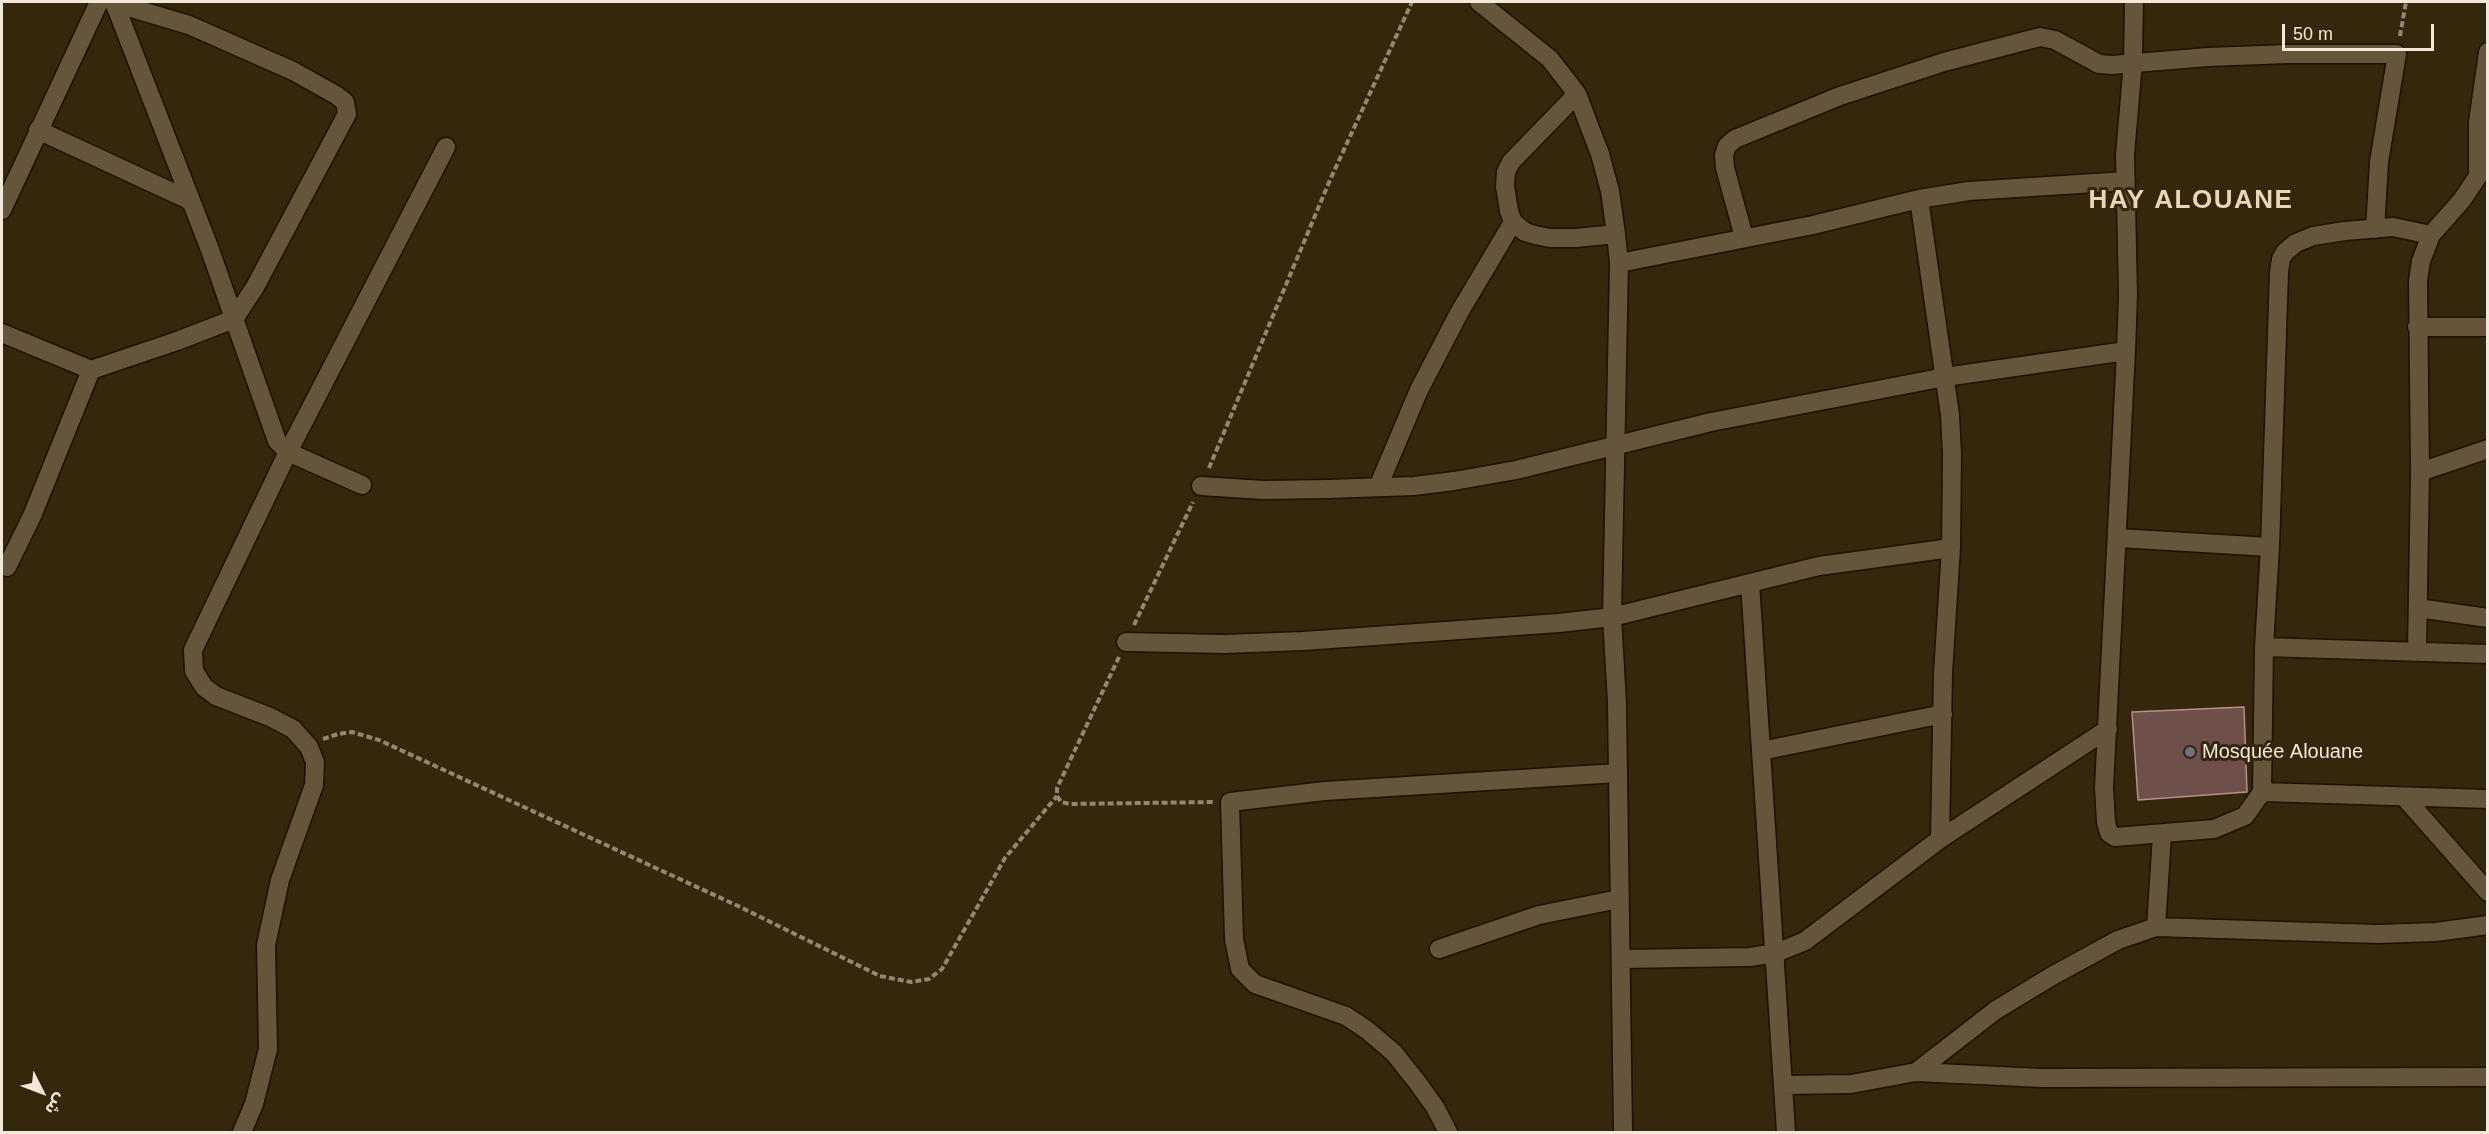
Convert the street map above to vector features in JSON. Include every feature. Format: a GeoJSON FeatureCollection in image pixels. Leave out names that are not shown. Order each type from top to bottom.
{"type":"FeatureCollection","features":[{"type":"Feature","properties":{"kind":"street"},"geometry":{"type":"LineString","coordinates":[[2,210],[38,130],[109,2]]}},
{"type":"Feature","properties":{"kind":"street"},"geometry":{"type":"LineString","coordinates":[[109,2],[189,200],[234,319],[273,434],[288,452],[362,485]]}},
{"type":"Feature","properties":{"kind":"street"},"geometry":{"type":"LineString","coordinates":[[2,333],[91,370],[234,319],[255,287],[343,125],[347,107],[336,95],[293,71],[189,25],[109,2]]}},
{"type":"Feature","properties":{"kind":"street"},"geometry":{"type":"LineString","coordinates":[[1479,2],[1550,59],[1577,94],[1600,154],[1610,191],[1616,234],[1619,263],[1612,617],[1618,773],[1623,1132]]}},
{"type":"Feature","properties":{"kind":"street"},"geometry":{"type":"LineString","coordinates":[[2134,2],[2133,62],[2125,155],[2128,295],[2126,351],[2104,809],[2109,833],[2115,837],[2214,829],[2245,816],[2262,792],[2264,647],[2281,259],[2285,252],[2296,243],[2313,236],[2393,227],[2431,235]]}},
{"type":"Feature","properties":{"kind":"street"},"geometry":{"type":"LineString","coordinates":[[1744,237],[1725,168],[1724,155],[1727,146],[1747,132],[1851,92],[1944,62],[2040,37],[2055,40],[2099,64],[2288,54],[2397,54],[2379,162],[2375,229]]}},
{"type":"Feature","properties":{"kind":"street"},"geometry":{"type":"LineString","coordinates":[[2418,651],[2420,472],[2418,281],[2421,261],[2431,235],[2482,176],[2478,122],[2487,52]]}},
{"type":"Feature","properties":{"kind":"street"},"geometry":{"type":"LineString","coordinates":[[1577,94],[1511,162],[1506,172],[1505,186],[1513,222],[1525,232],[1550,238],[1616,234]]}},
{"type":"Feature","properties":{"kind":"street"},"geometry":{"type":"LineString","coordinates":[[38,130],[189,200]]}},
{"type":"Feature","properties":{"kind":"street"},"geometry":{"type":"LineString","coordinates":[[242,1132],[254,1104],[268,1049],[266,945],[280,880],[314,785],[315,762],[302,737],[282,723],[222,698],[204,687],[197,678],[192,661],[193,650],[288,452],[446,147]]}},
{"type":"Feature","properties":{"kind":"street"},"geometry":{"type":"LineString","coordinates":[[1619,263],[1813,225],[1919,199],[1969,191],[2126,181]]}},
{"type":"Feature","properties":{"kind":"street"},"geometry":{"type":"LineString","coordinates":[[1919,199],[1945,377],[1952,454],[1940,839]]}},
{"type":"Feature","properties":{"kind":"street"},"geometry":{"type":"LineString","coordinates":[[1378,487],[1419,390],[1460,313],[1513,222]]}},
{"type":"Feature","properties":{"kind":"street"},"geometry":{"type":"LineString","coordinates":[[2417,327],[2487,327]]}},
{"type":"Feature","properties":{"kind":"street"},"geometry":{"type":"LineString","coordinates":[[1201,486],[1263,490],[1414,486],[1454,481],[1516,470],[1711,422],[1945,377],[2126,351]]}},
{"type":"Feature","properties":{"kind":"street"},"geometry":{"type":"LineString","coordinates":[[7,567],[32,516],[91,370]]}},
{"type":"Feature","properties":{"kind":"street"},"geometry":{"type":"LineString","coordinates":[[2420,472],[2487,448]]}},
{"type":"Feature","properties":{"kind":"street"},"geometry":{"type":"LineString","coordinates":[[2118,538],[2270,547]]}},
{"type":"Feature","properties":{"kind":"street"},"geometry":{"type":"LineString","coordinates":[[1126,642],[1224,644],[1292,642],[1508,628],[1612,617],[1819,566],[1950,548]]}},
{"type":"Feature","properties":{"kind":"street"},"geometry":{"type":"LineString","coordinates":[[1750,583],[1786,1132]]}},
{"type":"Feature","properties":{"kind":"street"},"geometry":{"type":"LineString","coordinates":[[2418,608],[2487,618]]}},
{"type":"Feature","properties":{"kind":"street"},"geometry":{"type":"LineString","coordinates":[[2264,647],[2487,654]]}},
{"type":"Feature","properties":{"kind":"street"},"geometry":{"type":"LineString","coordinates":[[1761,751],[1943,714]]}},
{"type":"Feature","properties":{"kind":"street"},"geometry":{"type":"LineString","coordinates":[[1621,959],[1715,958],[1776,953],[1805,941],[1940,839],[2108,729]]}},
{"type":"Feature","properties":{"kind":"street"},"geometry":{"type":"LineString","coordinates":[[1448,1132],[1418,1082],[1394,1053],[1367,1030],[1346,1017],[1255,984],[1240,969],[1234,939],[1230,802],[1325,791],[1618,773]]}},
{"type":"Feature","properties":{"kind":"street"},"geometry":{"type":"LineString","coordinates":[[2262,792],[2487,799]]}},
{"type":"Feature","properties":{"kind":"street"},"geometry":{"type":"LineString","coordinates":[[2405,798],[2487,892]]}},
{"type":"Feature","properties":{"kind":"street"},"geometry":{"type":"LineString","coordinates":[[2156,927],[2162,835]]}},
{"type":"Feature","properties":{"kind":"street"},"geometry":{"type":"LineString","coordinates":[[1439,949],[1539,915],[1619,899]]}},
{"type":"Feature","properties":{"kind":"street"},"geometry":{"type":"LineString","coordinates":[[1916,1072],[1996,1010],[2052,976],[2118,940],[2156,927],[2378,934],[2436,932],[2487,925]]}},
{"type":"Feature","properties":{"kind":"street"},"geometry":{"type":"LineString","coordinates":[[1784,1085],[1851,1084],[1916,1072],[2042,1078],[2487,1077]]}},
{"type":"Feature","properties":{"kind":"path"},"geometry":{"type":"LineString","coordinates":[[2397,54],[2406,2]]}},
{"type":"Feature","properties":{"kind":"path"},"geometry":{"type":"LineString","coordinates":[[309,747],[327,737],[352,732],[379,740],[705,891],[880,976],[911,982],[929,979],[942,969],[1005,858],[1057,796]]}},
{"type":"Feature","properties":{"kind":"building","name":"Mosquée Alouane"},"geometry":{"type":"Polygon","coordinates":[[[2244,707],[2247,792],[2138,800],[2132,712],[2244,707]]]}},
{"type":"Feature","properties":{"kind":"place","name":"Mosquée Alouane"},"geometry":{"type":"Point","coordinates":[2190,752]}},
{"type":"Feature","properties":{"kind":"district","name":"HAY ALOUANE"},"geometry":{"type":"Point","coordinates":[2191,201]}}]}
